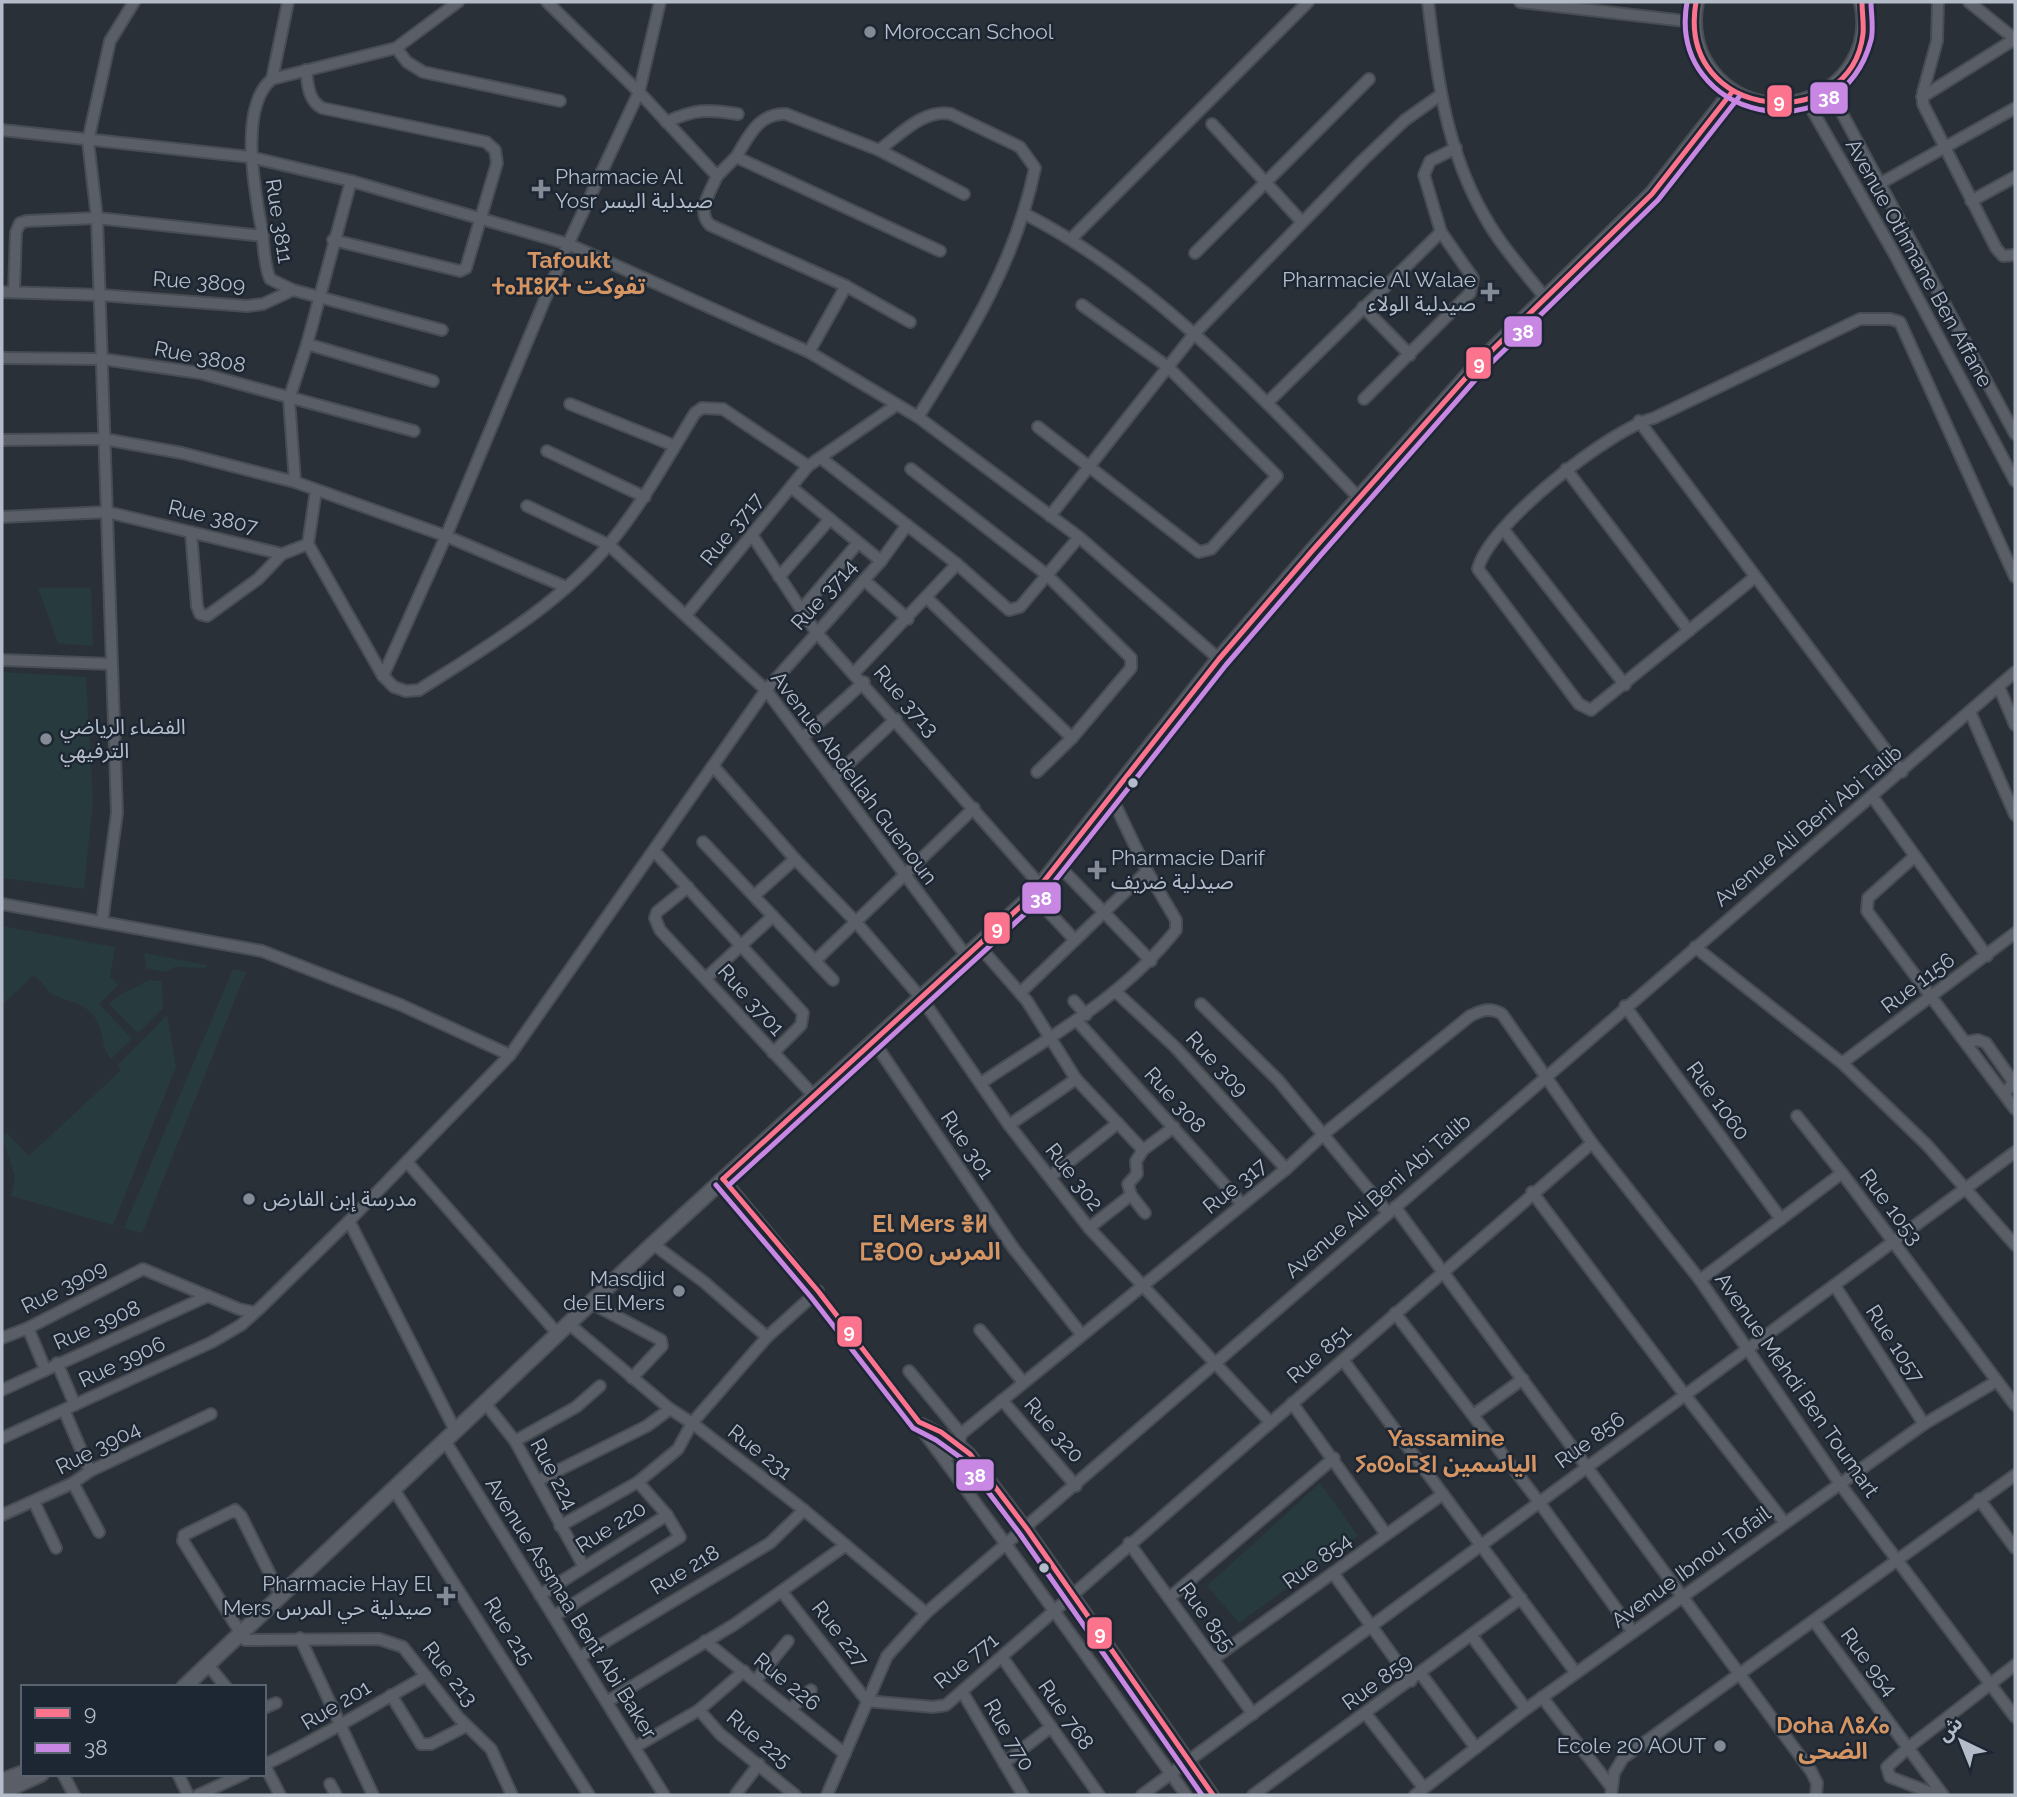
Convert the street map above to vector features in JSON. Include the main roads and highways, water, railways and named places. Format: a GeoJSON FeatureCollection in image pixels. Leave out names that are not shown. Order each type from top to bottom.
{"type":"FeatureCollection","features":[{"type":"Feature","properties":{"kind":"place","name":"Moroccan School"},"geometry":{"type":"Point","coordinates":[870,32]}},
{"type":"Feature","properties":{"kind":"place","name":"Pharmacie Al Yosr صيدلية اليسر"},"geometry":{"type":"Point","coordinates":[541,189]}},
{"type":"Feature","properties":{"kind":"place","name":"Pharmacie Al Walae صيدلية الولاء"},"geometry":{"type":"Point","coordinates":[1490,292]}},
{"type":"Feature","properties":{"kind":"place","name":"الفضاء الرياضي الترفيهي"},"geometry":{"type":"Point","coordinates":[46,739]}},
{"type":"Feature","properties":{"kind":"place","name":"Pharmacie Darif صيدلية ضريف"},"geometry":{"type":"Point","coordinates":[1097,870]}},
{"type":"Feature","properties":{"kind":"place","name":"مدرسة إبن الفارض"},"geometry":{"type":"Point","coordinates":[249,1199]}},
{"type":"Feature","properties":{"kind":"place","name":"Masdjid de El Mers"},"geometry":{"type":"Point","coordinates":[679,1291]}},
{"type":"Feature","properties":{"kind":"place","name":"Pharmacie Hay El Mers صيدلية حي المرس"},"geometry":{"type":"Point","coordinates":[446,1596]}},
{"type":"Feature","properties":{"kind":"place","name":"Ecole 2O AOUT"},"geometry":{"type":"Point","coordinates":[1720,1746]}},
{"type":"Feature","properties":{"kind":"district","name":"Tafoukt ⵜⴰⴼⵓⴽⵜ تفوكت"},"geometry":{"type":"Point","coordinates":[569,273]}},
{"type":"Feature","properties":{"kind":"district","name":"El Mers ⴻⵍ ⵎⴻⵔⵙ المرس"},"geometry":{"type":"Point","coordinates":[930,1238]}},
{"type":"Feature","properties":{"kind":"district","name":"Yassamine ⵢⴰⵙⴰⵎⵉⵏ الياسمين"},"geometry":{"type":"Point","coordinates":[1446,1451]}},
{"type":"Feature","properties":{"kind":"district","name":"Doha ⴷⵓⵃⴰ الضحى"},"geometry":{"type":"Point","coordinates":[1833,1738]}}]}
